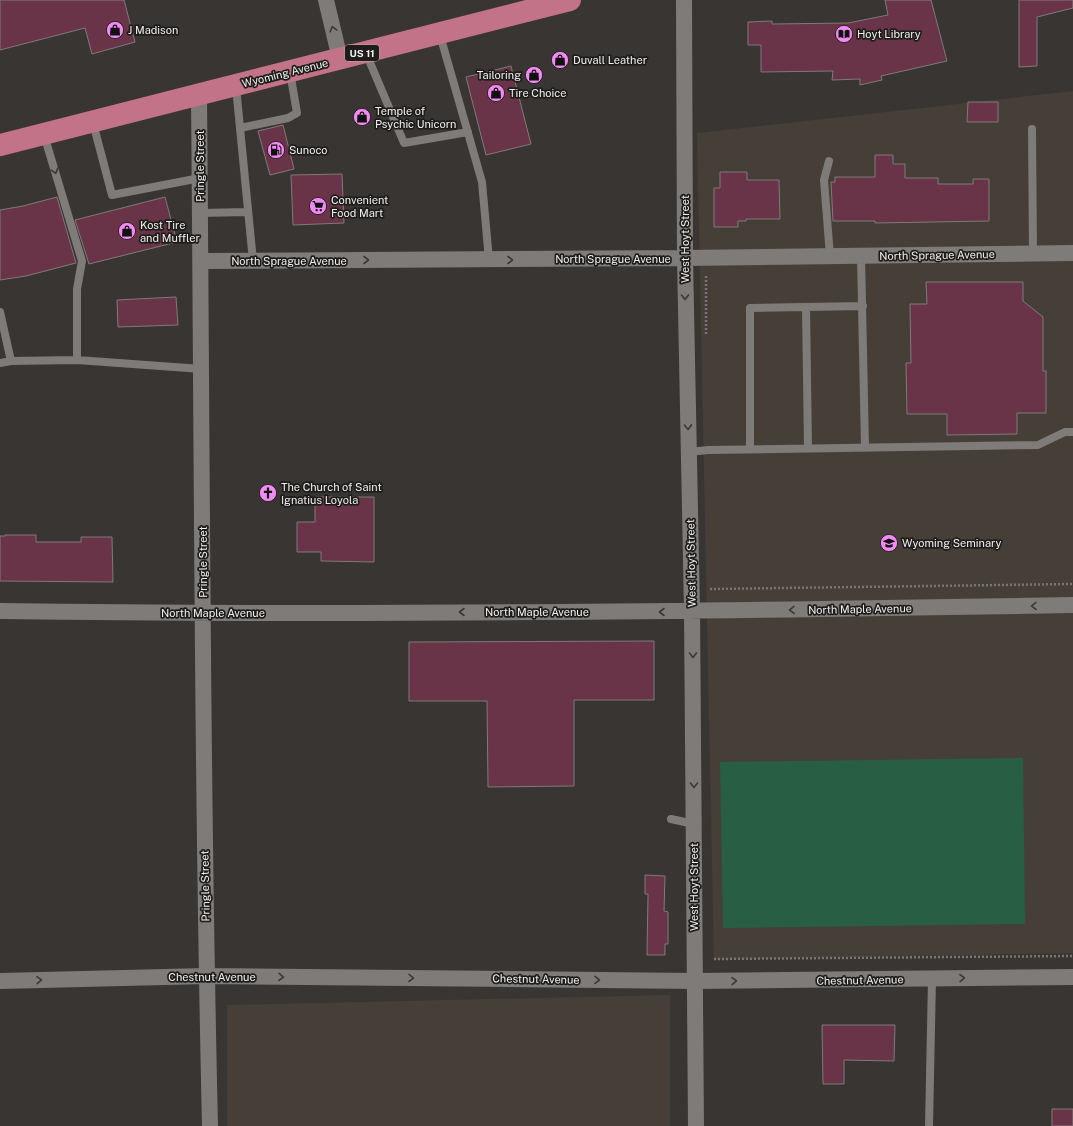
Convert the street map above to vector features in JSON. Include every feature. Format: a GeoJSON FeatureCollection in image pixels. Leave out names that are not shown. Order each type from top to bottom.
{"type":"FeatureCollection","features":[{"type":"Feature","properties":{"kind":"main road","name":"Wyoming Avenue"},"geometry":{"type":"LineString","coordinates":[[0,145],[570,0]]}},
{"type":"Feature","properties":{"kind":"street"},"geometry":{"type":"LineString","coordinates":[[326,0],[340,58]]}},
{"type":"Feature","properties":{"kind":"street","name":"West Hoyt Street"},"geometry":{"type":"LineString","coordinates":[[684,0],[685,258],[692,611],[696,1126]]}},
{"type":"Feature","properties":{"kind":"street","name":"Pringle Street"},"geometry":{"type":"LineString","coordinates":[[199,94],[206,976],[210,1126]]}},
{"type":"Feature","properties":{"kind":"street","name":"North Sprague Avenue"},"geometry":{"type":"LineString","coordinates":[[201,261],[489,260],[1073,253]]}},
{"type":"Feature","properties":{"kind":"street","name":"North Maple Avenue"},"geometry":{"type":"LineString","coordinates":[[0,611],[204,614],[692,611],[1073,605]]}},
{"type":"Feature","properties":{"kind":"street","name":"Chestnut Avenue"},"geometry":{"type":"LineString","coordinates":[[0,981],[206,976],[695,981],[1073,977]]}},
{"type":"Feature","properties":{"kind":"lane"},"geometry":{"type":"LineString","coordinates":[[439,33],[482,182],[489,260]]}},
{"type":"Feature","properties":{"kind":"lane"},"geometry":{"type":"LineString","coordinates":[[366,52],[404,144],[468,132]]}},
{"type":"Feature","properties":{"kind":"lane"},"geometry":{"type":"LineString","coordinates":[[240,128],[288,118],[297,113],[290,71]]}},
{"type":"Feature","properties":{"kind":"lane"},"geometry":{"type":"LineString","coordinates":[[236,85],[252,261]]}},
{"type":"Feature","properties":{"kind":"lane"},"geometry":{"type":"LineString","coordinates":[[93,122],[112,196],[200,178]]}},
{"type":"Feature","properties":{"kind":"lane"},"geometry":{"type":"LineString","coordinates":[[1032,129],[1033,254]]}},
{"type":"Feature","properties":{"kind":"lane"},"geometry":{"type":"LineString","coordinates":[[44,134],[82,261],[77,289],[77,360]]}},
{"type":"Feature","properties":{"kind":"lane"},"geometry":{"type":"LineString","coordinates":[[829,161],[824,180],[830,256]]}},
{"type":"Feature","properties":{"kind":"lane"},"geometry":{"type":"LineString","coordinates":[[200,213],[248,212]]}},
{"type":"Feature","properties":{"kind":"lane"},"geometry":{"type":"LineString","coordinates":[[861,256],[866,448]]}},
{"type":"Feature","properties":{"kind":"lane"},"geometry":{"type":"LineString","coordinates":[[750,450],[750,308],[863,306]]}},
{"type":"Feature","properties":{"kind":"lane"},"geometry":{"type":"LineString","coordinates":[[806,307],[808,448]]}},
{"type":"Feature","properties":{"kind":"lane"},"geometry":{"type":"LineString","coordinates":[[0,312],[10,361]]}},
{"type":"Feature","properties":{"kind":"lane"},"geometry":{"type":"LineString","coordinates":[[0,363],[10,361],[77,360],[202,369]]}},
{"type":"Feature","properties":{"kind":"lane"},"geometry":{"type":"LineString","coordinates":[[689,452],[808,448],[1038,445],[1064,432],[1073,432]]}},
{"type":"Feature","properties":{"kind":"lane"},"geometry":{"type":"LineString","coordinates":[[671,819],[694,824]]}},
{"type":"Feature","properties":{"kind":"lane"},"geometry":{"type":"LineString","coordinates":[[929,1126],[932,979]]}},
{"type":"Feature","properties":{"kind":"path"},"geometry":{"type":"LineString","coordinates":[[706,272],[706,342]]}},
{"type":"Feature","properties":{"kind":"path"},"geometry":{"type":"LineString","coordinates":[[709,589],[1073,584]]}},
{"type":"Feature","properties":{"kind":"path"},"geometry":{"type":"LineString","coordinates":[[713,952],[714,960],[1073,956]]}},
{"type":"Feature","properties":{"kind":"shaded area","name":"Wyoming Seminary"},"geometry":{"type":"Polygon","coordinates":[[[1073,91],[1073,953],[714,960],[697,133],[1073,91]]]}},
{"type":"Feature","properties":{"kind":"shaded area"},"geometry":{"type":"Polygon","coordinates":[[[670,995],[670,1126],[227,1126],[227,1005],[670,995]]]}},
{"type":"Feature","properties":{"kind":"green space"},"geometry":{"type":"Polygon","coordinates":[[[1023,758],[1025,924],[723,928],[720,762],[1023,758]]]}},
{"type":"Feature","properties":{"kind":"building"},"geometry":{"type":"Polygon","coordinates":[[[0,0],[124,0],[135,42],[92,54],[85,28],[0,50],[0,0]]]}},
{"type":"Feature","properties":{"kind":"building","name":"Hoyt Library"},"geometry":{"type":"Polygon","coordinates":[[[885,0],[931,0],[947,61],[881,76],[882,80],[860,85],[860,79],[832,80],[833,71],[761,72],[761,45],[748,45],[748,22],[772,21],[772,24],[848,23],[888,15],[885,0]]]}},
{"type":"Feature","properties":{"kind":"building"},"geometry":{"type":"Polygon","coordinates":[[[1019,0],[1073,0],[1073,8],[1037,17],[1037,66],[1019,67],[1019,0]]]}},
{"type":"Feature","properties":{"kind":"building"},"geometry":{"type":"Polygon","coordinates":[[[511,66],[531,144],[486,155],[466,77],[511,66]]]}},
{"type":"Feature","properties":{"kind":"building"},"geometry":{"type":"Polygon","coordinates":[[[968,102],[998,102],[998,122],[967,122],[968,102]]]}},
{"type":"Feature","properties":{"kind":"building","name":"Sunoco"},"geometry":{"type":"Polygon","coordinates":[[[283,125],[294,169],[270,175],[258,131],[283,125]]]}},
{"type":"Feature","properties":{"kind":"building"},"geometry":{"type":"Polygon","coordinates":[[[875,155],[893,155],[893,164],[905,164],[905,178],[938,178],[938,184],[973,184],[973,179],[989,179],[989,221],[875,223],[875,221],[833,221],[831,182],[835,182],[835,177],[875,177],[875,155]]]}},
{"type":"Feature","properties":{"kind":"building"},"geometry":{"type":"Polygon","coordinates":[[[720,172],[747,172],[747,180],[779,180],[780,219],[746,219],[746,221],[738,221],[738,227],[714,227],[714,188],[720,188],[720,172]]]}},
{"type":"Feature","properties":{"kind":"building","name":"Convenient Food Mart"},"geometry":{"type":"Polygon","coordinates":[[[342,174],[344,223],[293,225],[291,175],[342,174]]]}},
{"type":"Feature","properties":{"kind":"building"},"geometry":{"type":"Polygon","coordinates":[[[57,197],[76,263],[26,276],[0,280],[0,210],[23,206],[57,197]]]}},
{"type":"Feature","properties":{"kind":"building","name":"Kost Tire and Muffler"},"geometry":{"type":"Polygon","coordinates":[[[165,197],[177,242],[89,264],[75,220],[165,197]]]}},
{"type":"Feature","properties":{"kind":"building"},"geometry":{"type":"Polygon","coordinates":[[[926,282],[1023,282],[1023,301],[1043,317],[1043,371],[1046,371],[1046,413],[1017,413],[1017,434],[947,435],[947,414],[907,414],[906,363],[911,363],[910,304],[927,304],[926,282]]]}},
{"type":"Feature","properties":{"kind":"building"},"geometry":{"type":"Polygon","coordinates":[[[176,297],[178,325],[118,327],[117,300],[176,297]]]}},
{"type":"Feature","properties":{"kind":"building"},"geometry":{"type":"Polygon","coordinates":[[[315,497],[374,497],[374,562],[321,561],[321,552],[297,552],[297,522],[315,522],[315,497]]]}},
{"type":"Feature","properties":{"kind":"building"},"geometry":{"type":"Polygon","coordinates":[[[36,535],[36,542],[81,542],[81,537],[112,537],[113,582],[0,581],[0,536],[36,535]]]}},
{"type":"Feature","properties":{"kind":"building"},"geometry":{"type":"Polygon","coordinates":[[[654,641],[654,700],[574,700],[574,786],[488,787],[487,701],[409,701],[409,642],[654,641]]]}},
{"type":"Feature","properties":{"kind":"building"},"geometry":{"type":"Polygon","coordinates":[[[645,875],[665,876],[664,911],[668,912],[668,944],[665,944],[665,955],[647,955],[648,894],[645,894],[645,875]]]}},
{"type":"Feature","properties":{"kind":"building"},"geometry":{"type":"Polygon","coordinates":[[[822,1025],[895,1025],[894,1061],[844,1060],[844,1084],[823,1084],[822,1025]]]}},
{"type":"Feature","properties":{"kind":"building"},"geometry":{"type":"Polygon","coordinates":[[[1052,1109],[1073,1109],[1073,1126],[1052,1126],[1052,1109]]]}},
{"type":"Feature","properties":{"kind":"place","name":"J Madison"},"geometry":{"type":"Point","coordinates":[115,30]}},
{"type":"Feature","properties":{"kind":"place","name":"Hoyt Library"},"geometry":{"type":"Point","coordinates":[844,34]}},
{"type":"Feature","properties":{"kind":"place","name":"Duvall Leather"},"geometry":{"type":"Point","coordinates":[560,60]}},
{"type":"Feature","properties":{"kind":"place","name":"Tailoring"},"geometry":{"type":"Point","coordinates":[534,75]}},
{"type":"Feature","properties":{"kind":"place","name":"Tire Choice"},"geometry":{"type":"Point","coordinates":[496,93]}},
{"type":"Feature","properties":{"kind":"place","name":"Temple of Psychic Unicorn"},"geometry":{"type":"Point","coordinates":[362,117]}},
{"type":"Feature","properties":{"kind":"place","name":"Sunoco"},"geometry":{"type":"Point","coordinates":[276,150]}},
{"type":"Feature","properties":{"kind":"place","name":"Convenient Food Mart"},"geometry":{"type":"Point","coordinates":[318,206]}},
{"type":"Feature","properties":{"kind":"place","name":"Kost Tire and Muffler"},"geometry":{"type":"Point","coordinates":[127,231]}},
{"type":"Feature","properties":{"kind":"place","name":"The Church of Saint Ignatius Loyola"},"geometry":{"type":"Point","coordinates":[268,493]}},
{"type":"Feature","properties":{"kind":"place","name":"Wyoming Seminary"},"geometry":{"type":"Point","coordinates":[889,543]}}]}
